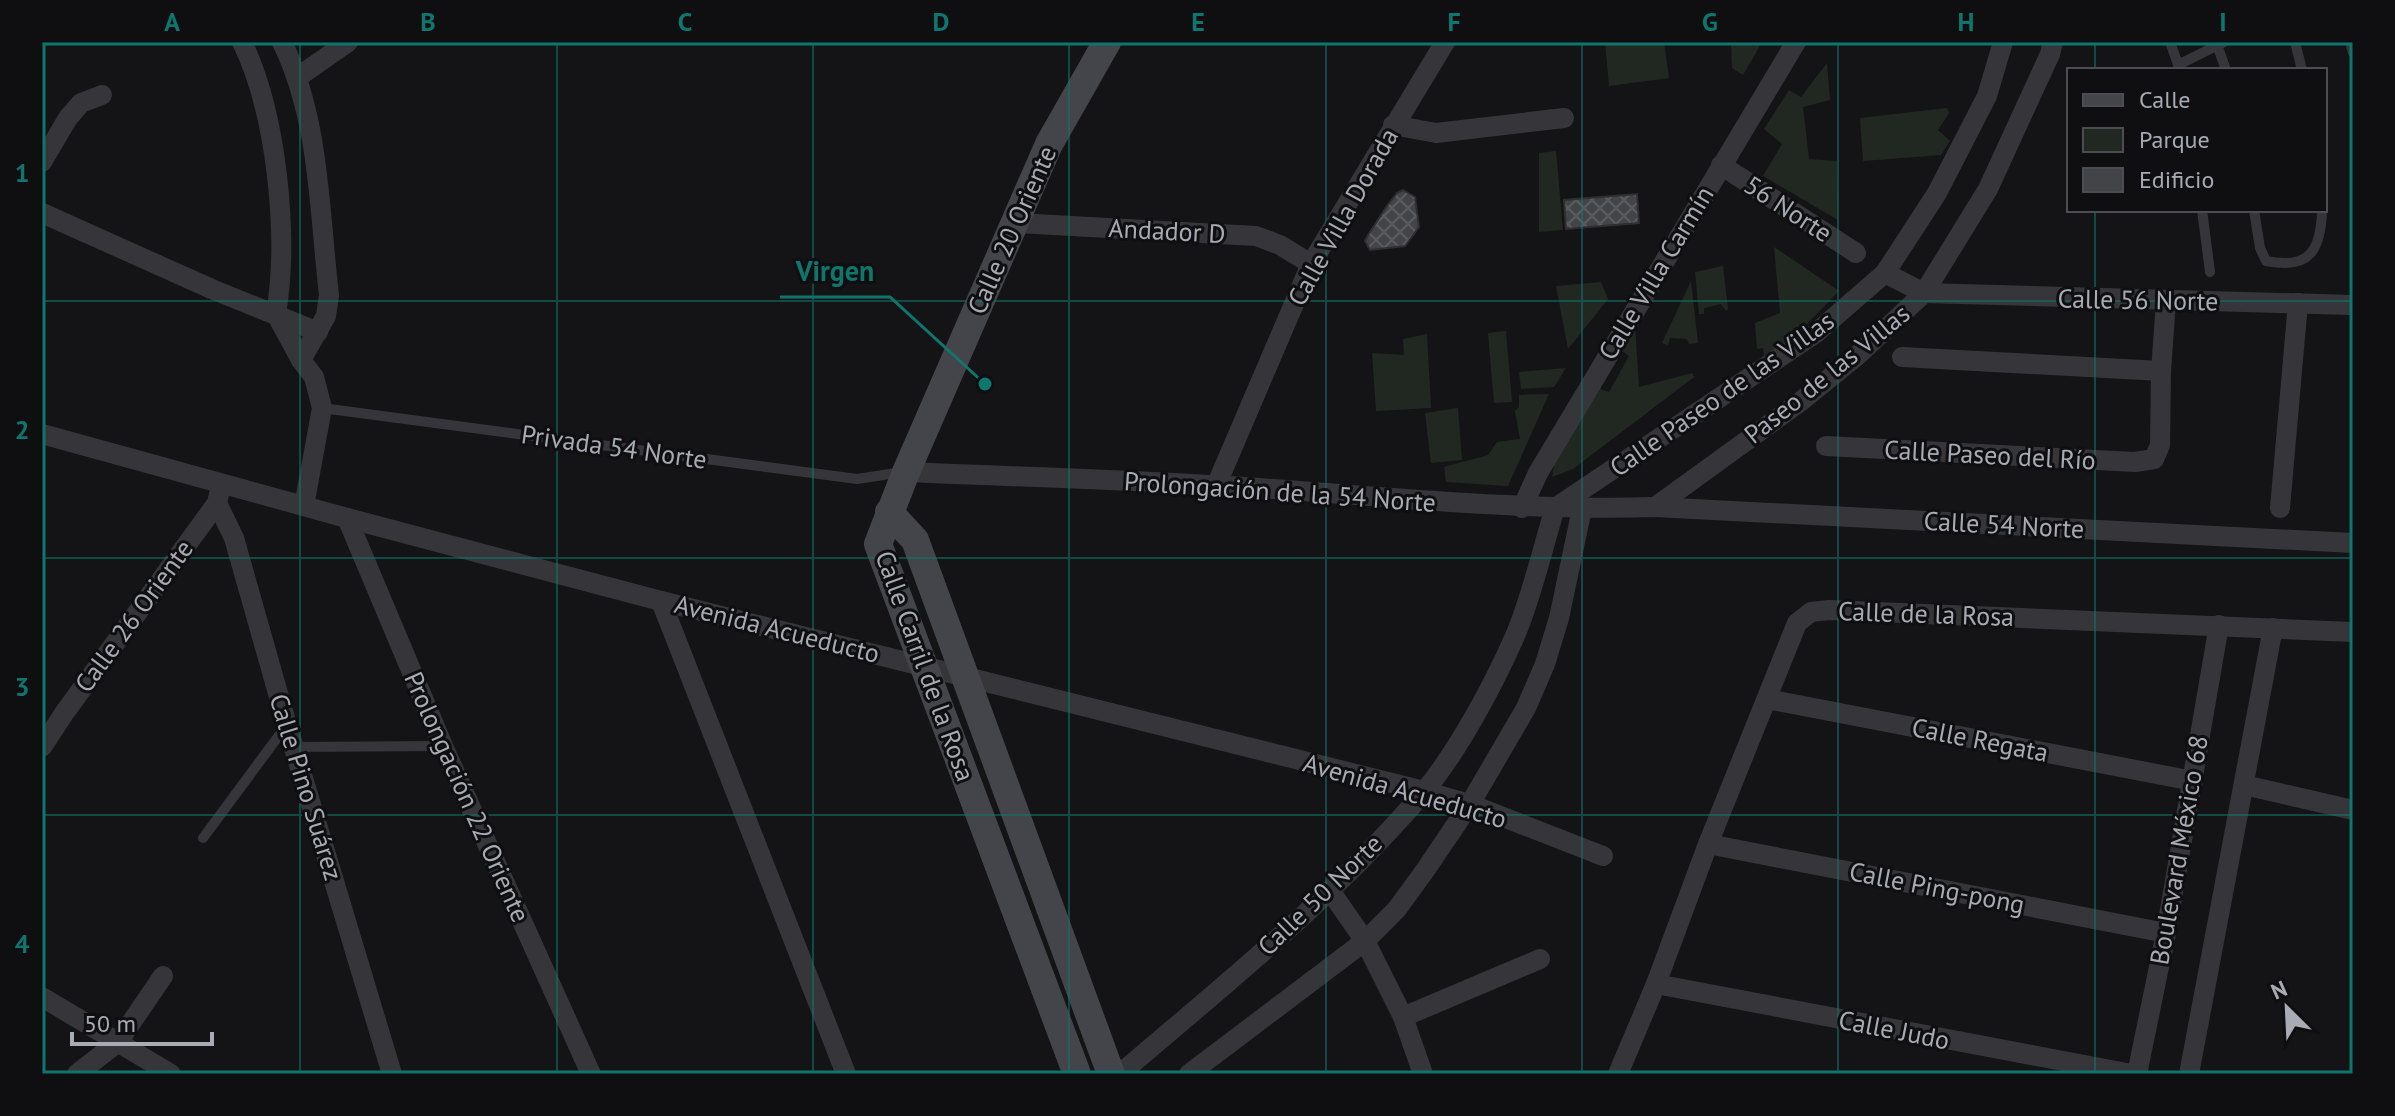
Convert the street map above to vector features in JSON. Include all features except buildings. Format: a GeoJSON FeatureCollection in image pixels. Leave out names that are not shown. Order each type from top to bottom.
{"type":"FeatureCollection","features":[{"type":"Feature","properties":{"kind":"main road","name":"Calle 20 Oriente"},"geometry":{"type":"LineString","coordinates":[[889,512],[1049,144],[1107,42]]}},
{"type":"Feature","properties":{"kind":"main road","name":"Calle Carril de la Rosa"},"geometry":{"type":"LineString","coordinates":[[1077,1074],[878,544],[889,512],[915,540],[1111,1074]]}},
{"type":"Feature","properties":{"kind":"street"},"geometry":{"type":"LineString","coordinates":[[298,77],[348,42]]}},
{"type":"Feature","properties":{"kind":"street","name":"Calle Villa Dorada"},"geometry":{"type":"LineString","coordinates":[[1216,486],[1311,264],[1445,42]]}},
{"type":"Feature","properties":{"kind":"street","name":"Calle Villa Carmín"},"geometry":{"type":"LineString","coordinates":[[1522,508],[1538,473],[1796,42]]}},
{"type":"Feature","properties":{"kind":"street","name":"Paseo de las Villas"},"geometry":{"type":"LineString","coordinates":[[1885,273],[1937,193],[1987,96],[2003,42]]}},
{"type":"Feature","properties":{"kind":"street","name":"Paseo de las Villas"},"geometry":{"type":"LineString","coordinates":[[1655,507],[1812,392],[1858,355],[1924,293],[1988,189],[2053,42]]}},
{"type":"Feature","properties":{"kind":"street"},"geometry":{"type":"LineString","coordinates":[[301,360],[326,316],[329,295],[312,140],[298,77],[283,43],[246,51],[269,131],[280,210],[280,292],[276,314],[301,360],[314,377],[322,408],[304,506]]}},
{"type":"Feature","properties":{"kind":"street"},"geometry":{"type":"LineString","coordinates":[[42,162],[81,103],[102,95]]}},
{"type":"Feature","properties":{"kind":"street"},"geometry":{"type":"LineString","coordinates":[[1393,125],[1436,133],[1564,118]]}},
{"type":"Feature","properties":{"kind":"street","name":"56 Norte"},"geometry":{"type":"LineString","coordinates":[[1721,165],[1856,253]]}},
{"type":"Feature","properties":{"kind":"street"},"geometry":{"type":"LineString","coordinates":[[42,213],[214,290],[318,332]]}},
{"type":"Feature","properties":{"kind":"street","name":"Andador D"},"geometry":{"type":"LineString","coordinates":[[1016,223],[1256,236],[1280,245],[1311,264]]}},
{"type":"Feature","properties":{"kind":"street"},"geometry":{"type":"LineString","coordinates":[[1885,273],[1924,293]]}},
{"type":"Feature","properties":{"kind":"street","name":"Calle Paseo de las Villas"},"geometry":{"type":"LineString","coordinates":[[1555,508],[1816,333],[1885,273]]}},
{"type":"Feature","properties":{"kind":"street","name":"Calle 56 Norte"},"geometry":{"type":"LineString","coordinates":[[1924,293],[2353,305]]}},
{"type":"Feature","properties":{"kind":"street"},"geometry":{"type":"LineString","coordinates":[[1902,357],[2161,371],[2166,301]]}},
{"type":"Feature","properties":{"kind":"street"},"geometry":{"type":"LineString","coordinates":[[2280,508],[2298,303]]}},
{"type":"Feature","properties":{"kind":"street","name":"Calle Paseo del Río"},"geometry":{"type":"LineString","coordinates":[[1826,446],[2135,462],[2154,459],[2160,445],[2161,371]]}},
{"type":"Feature","properties":{"kind":"street","name":"Avenida Acueducto"},"geometry":{"type":"LineString","coordinates":[[42,434],[219,493],[304,506],[661,601],[1424,791],[1470,804],[1603,856]]}},
{"type":"Feature","properties":{"kind":"street","name":"Prolongación de la 54 Norte"},"geometry":{"type":"LineString","coordinates":[[906,472],[1216,486],[1522,508],[1655,507]]}},
{"type":"Feature","properties":{"kind":"street","name":"Calle Pino Suárez"},"geometry":{"type":"LineString","coordinates":[[219,493],[392,1074]]}},
{"type":"Feature","properties":{"kind":"street","name":"Calle 26 Oriente"},"geometry":{"type":"LineString","coordinates":[[42,747],[219,493]]}},
{"type":"Feature","properties":{"kind":"street","name":"Calle 54 Norte"},"geometry":{"type":"LineString","coordinates":[[1655,507],[2353,543]]}},
{"type":"Feature","properties":{"kind":"street","name":"Calle 50 Norte"},"geometry":{"type":"LineString","coordinates":[[1120,1074],[1331,892],[1424,791],[1483,699],[1515,634],[1555,508]]}},
{"type":"Feature","properties":{"kind":"street","name":"Calle 50 Norte"},"geometry":{"type":"LineString","coordinates":[[1189,1074],[1365,941],[1397,909],[1470,804],[1526,708],[1545,664],[1559,618],[1582,509]]}},
{"type":"Feature","properties":{"kind":"street","name":"Prolongación 22 Oriente"},"geometry":{"type":"LineString","coordinates":[[347,518],[443,746],[591,1074]]}},
{"type":"Feature","properties":{"kind":"street"},"geometry":{"type":"LineString","coordinates":[[661,601],[846,1074]]}},
{"type":"Feature","properties":{"kind":"street","name":"Calle de la Rosa"},"geometry":{"type":"LineString","coordinates":[[1618,1074],[1797,623],[1811,612],[1829,610],[2353,632]]}},
{"type":"Feature","properties":{"kind":"street","name":"Boulevard México 68"},"geometry":{"type":"LineString","coordinates":[[2134,1074],[2166,933],[2219,625]]}},
{"type":"Feature","properties":{"kind":"street","name":"Boulevard México 68"},"geometry":{"type":"LineString","coordinates":[[2189,1074],[2273,628]]}},
{"type":"Feature","properties":{"kind":"street","name":"Calle Regata"},"geometry":{"type":"LineString","coordinates":[[1767,699],[2193,781]]}},
{"type":"Feature","properties":{"kind":"street"},"geometry":{"type":"LineString","coordinates":[[2244,785],[2353,810]]}},
{"type":"Feature","properties":{"kind":"street","name":"Calle Ping-pong"},"geometry":{"type":"LineString","coordinates":[[1708,844],[2166,933]]}},
{"type":"Feature","properties":{"kind":"street"},"geometry":{"type":"LineString","coordinates":[[1331,892],[1365,941],[1403,1017],[1423,1074]]}},
{"type":"Feature","properties":{"kind":"street"},"geometry":{"type":"LineString","coordinates":[[1403,1017],[1540,959]]}},
{"type":"Feature","properties":{"kind":"street"},"geometry":{"type":"LineString","coordinates":[[77,1074],[118,1042],[163,976]]}},
{"type":"Feature","properties":{"kind":"street","name":"Calle Judo"},"geometry":{"type":"LineString","coordinates":[[1656,984],[2134,1074]]}},
{"type":"Feature","properties":{"kind":"street"},"geometry":{"type":"LineString","coordinates":[[42,997],[163,1072]]}},
{"type":"Feature","properties":{"kind":"lane"},"geometry":{"type":"LineString","coordinates":[[2170,42],[2179,68],[2219,43],[2225,68]]}},
{"type":"Feature","properties":{"kind":"lane"},"geometry":{"type":"LineString","coordinates":[[2295,42],[2302,68]]}},
{"type":"Feature","properties":{"kind":"lane"},"geometry":{"type":"LineString","coordinates":[[2350,42],[2353,53]]}},
{"type":"Feature","properties":{"kind":"lane"},"geometry":{"type":"LineString","coordinates":[[2202,212],[2210,272]]}},
{"type":"Feature","properties":{"kind":"lane"},"geometry":{"type":"LineString","coordinates":[[2254,212],[2260,248],[2266,261],[2279,264],[2299,261],[2312,252],[2321,236],[2322,212]]}},
{"type":"Feature","properties":{"kind":"lane","name":"Privada 54 Norte"},"geometry":{"type":"LineString","coordinates":[[322,408],[857,479],[906,472]]}},
{"type":"Feature","properties":{"kind":"lane"},"geometry":{"type":"LineString","coordinates":[[203,838],[287,725]]}},
{"type":"Feature","properties":{"kind":"lane"},"geometry":{"type":"LineString","coordinates":[[294,747],[443,746]]}},
{"type":"Feature","properties":{"kind":"green space"},"geometry":{"type":"Polygon","coordinates":[[[1605,42],[1664,42],[1669,78],[1609,86],[1605,42]]]}},
{"type":"Feature","properties":{"kind":"green space"},"geometry":{"type":"Polygon","coordinates":[[[1731,42],[1762,42],[1743,75],[1732,68],[1731,42]]]}},
{"type":"Feature","properties":{"kind":"green space"},"geometry":{"type":"Polygon","coordinates":[[[1827,63],[1830,100],[1803,107],[1809,159],[1837,161],[1838,220],[1763,176],[1782,144],[1764,129],[1789,90],[1801,97],[1827,63]]]}},
{"type":"Feature","properties":{"kind":"green space"},"geometry":{"type":"Polygon","coordinates":[[[1947,108],[1949,113],[1938,130],[1950,141],[1941,155],[1863,161],[1860,118],[1947,108]]]}},
{"type":"Feature","properties":{"kind":"green space"},"geometry":{"type":"Polygon","coordinates":[[[1556,151],[1563,230],[1539,232],[1539,153],[1556,151]]]}},
{"type":"Feature","properties":{"kind":"green space"},"geometry":{"type":"Polygon","coordinates":[[[1774,247],[1839,291],[1772,360],[1765,361],[1763,348],[1757,349],[1755,323],[1780,313],[1774,247]]]}},
{"type":"Feature","properties":{"kind":"green space"},"geometry":{"type":"Polygon","coordinates":[[[1723,266],[1728,309],[1726,311],[1721,304],[1704,308],[1704,314],[1699,314],[1695,272],[1723,266]]]}},
{"type":"Feature","properties":{"kind":"green space"},"geometry":{"type":"Polygon","coordinates":[[[1691,281],[1698,343],[1689,344],[1687,339],[1670,338],[1668,345],[1662,343],[1691,281]]]}},
{"type":"Feature","properties":{"kind":"green space"},"geometry":{"type":"Polygon","coordinates":[[[1601,282],[1608,299],[1568,349],[1556,286],[1601,282]]]}},
{"type":"Feature","properties":{"kind":"green space"},"geometry":{"type":"Polygon","coordinates":[[[1635,325],[1639,387],[1692,373],[1694,377],[1573,469],[1552,477],[1560,427],[1594,387],[1609,392],[1629,356],[1620,349],[1635,325]]]}},
{"type":"Feature","properties":{"kind":"green space"},"geometry":{"type":"Polygon","coordinates":[[[1506,331],[1512,402],[1494,403],[1488,333],[1506,331]]]}},
{"type":"Feature","properties":{"kind":"green space"},"geometry":{"type":"Polygon","coordinates":[[[1427,334],[1431,408],[1376,411],[1372,353],[1404,355],[1403,339],[1427,334]]]}},
{"type":"Feature","properties":{"kind":"green space"},"geometry":{"type":"Polygon","coordinates":[[[1566,368],[1554,387],[1521,389],[1519,372],[1566,368]]]}},
{"type":"Feature","properties":{"kind":"green space"},"geometry":{"type":"Polygon","coordinates":[[[1549,394],[1508,486],[1446,482],[1444,467],[1488,455],[1497,442],[1520,439],[1515,411],[1519,407],[1519,395],[1549,394]]]}},
{"type":"Feature","properties":{"kind":"green space"},"geometry":{"type":"Polygon","coordinates":[[[1458,408],[1462,460],[1431,463],[1425,413],[1458,408]]]}},
{"type":"Feature","properties":{"kind":"place","name":"Virgen"},"geometry":{"type":"Point","coordinates":[985,384]}}]}
